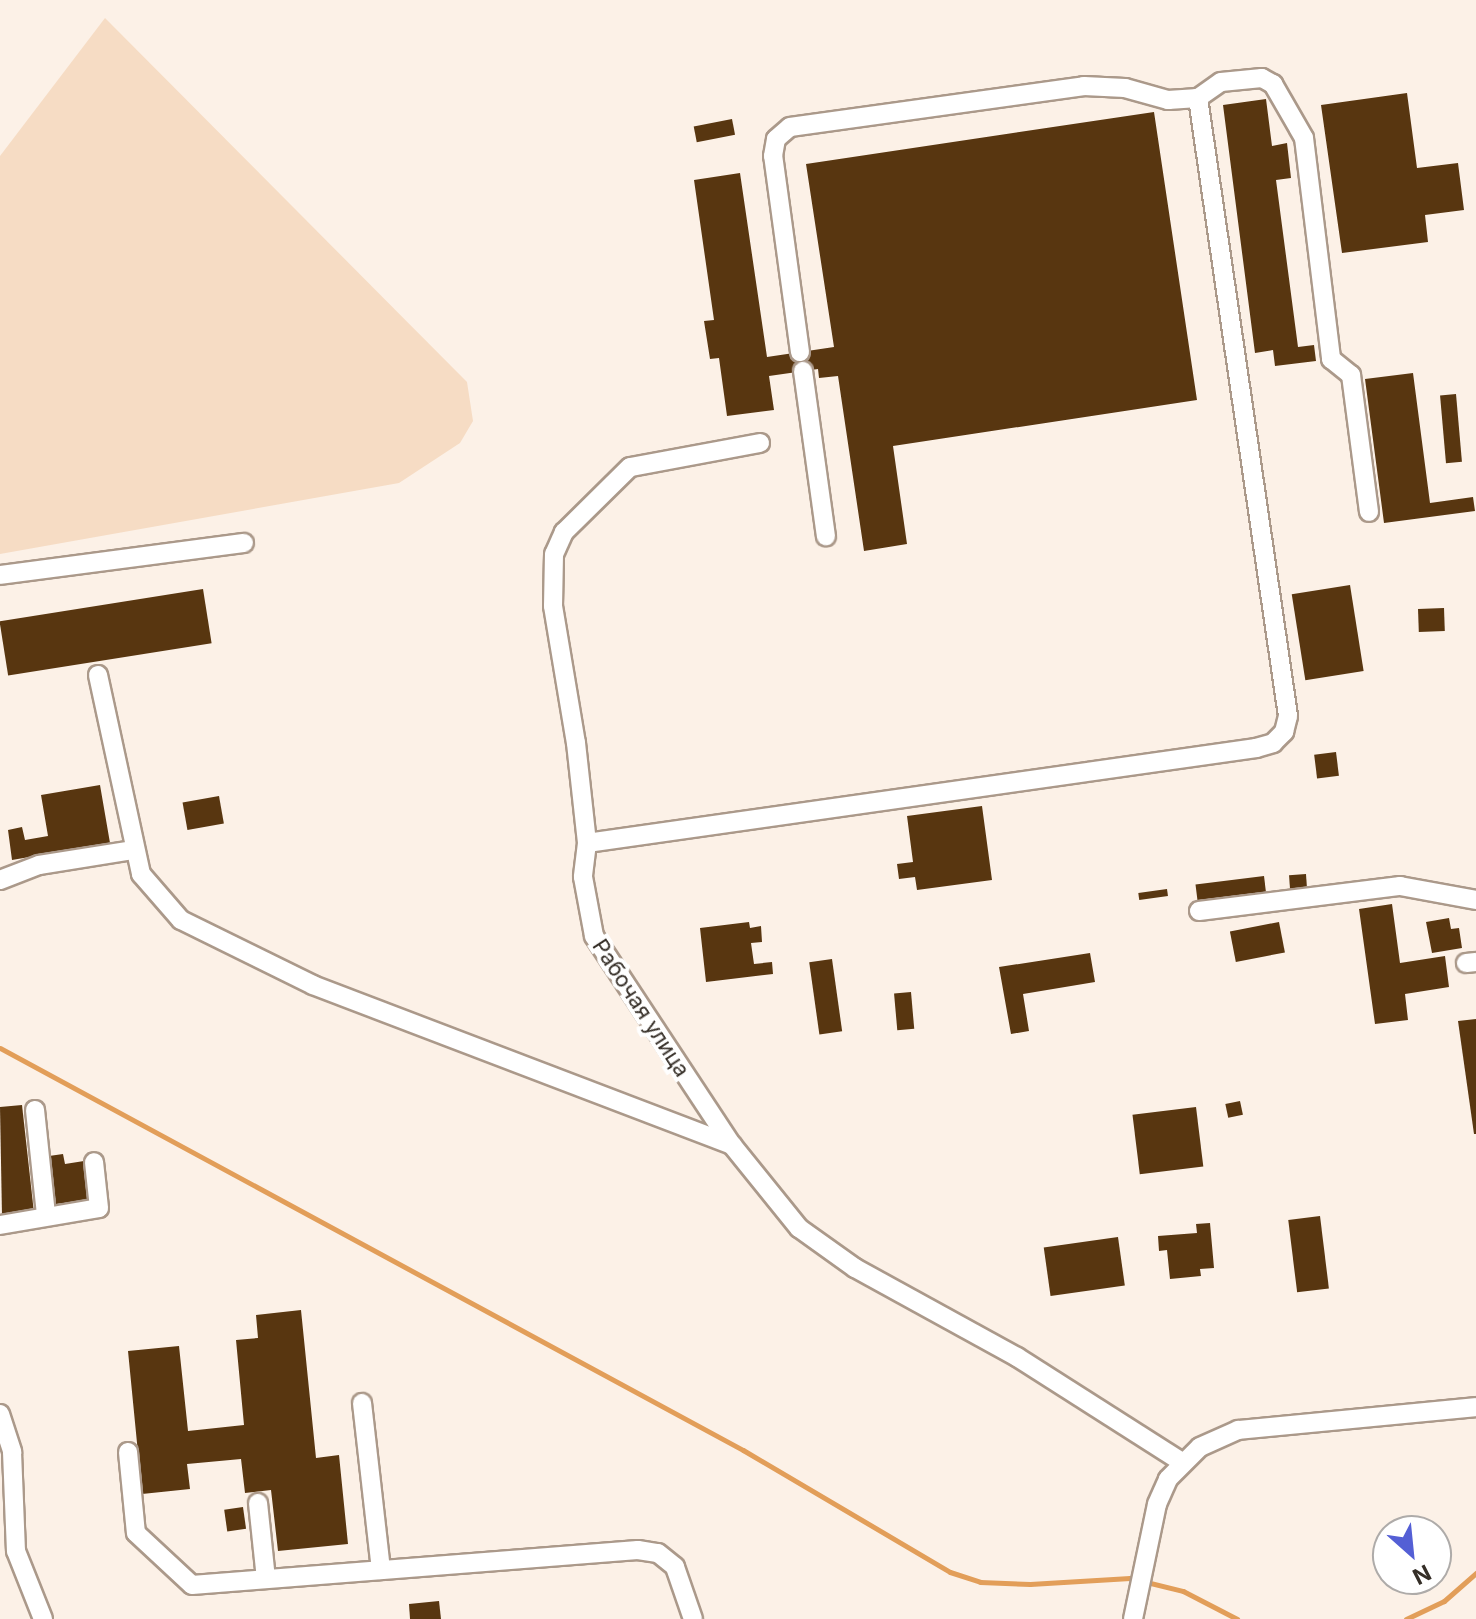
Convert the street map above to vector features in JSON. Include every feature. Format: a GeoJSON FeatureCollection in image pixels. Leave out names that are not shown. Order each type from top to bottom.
{"type":"FeatureCollection","features":[{"type":"Feature","properties":{"kind":"street"},"geometry":{"type":"LineString","coordinates":[[800,352],[773,156],[776,139],[790,127],[1084,86],[1125,88],[1168,100],[1198,98],[1221,82],[1262,78],[1273,84],[1304,138],[1331,359],[1351,375],[1369,512]]}},
{"type":"Feature","properties":{"kind":"street"},"geometry":{"type":"LineString","coordinates":[[587,843],[1256,748],[1273,743],[1284,732],[1288,716],[1198,98]]}},
{"type":"Feature","properties":{"kind":"street"},"geometry":{"type":"LineString","coordinates":[[803,371],[826,536]]}},
{"type":"Feature","properties":{"kind":"street","name":"Рабочая улица"},"geometry":{"type":"LineString","coordinates":[[760,443],[630,467],[564,532],[551,581],[587,843],[583,877],[594,936],[732,1145],[799,1228],[824,1248],[1017,1357],[1182,1462]]}},
{"type":"Feature","properties":{"kind":"street"},"geometry":{"type":"LineString","coordinates":[[0,575],[244,543]]}},
{"type":"Feature","properties":{"kind":"street"},"geometry":{"type":"LineString","coordinates":[[98,675],[134,850],[155,896],[181,920],[313,985],[732,1145]]}},
{"type":"Feature","properties":{"kind":"street"},"geometry":{"type":"LineString","coordinates":[[0,880],[39,865],[134,850]]}},
{"type":"Feature","properties":{"kind":"street"},"geometry":{"type":"LineString","coordinates":[[1199,911],[1400,886],[1476,900]]}},
{"type":"Feature","properties":{"kind":"street"},"geometry":{"type":"LineString","coordinates":[[35,1110],[46,1214]]}},
{"type":"Feature","properties":{"kind":"street"},"geometry":{"type":"LineString","coordinates":[[0,1225],[46,1214],[99,1208],[94,1162]]}},
{"type":"Feature","properties":{"kind":"street"},"geometry":{"type":"LineString","coordinates":[[362,1403],[381,1570]]}},
{"type":"Feature","properties":{"kind":"street"},"geometry":{"type":"LineString","coordinates":[[1133,1619],[1157,1504],[1182,1462],[1200,1447],[1238,1430],[1476,1407]]}},
{"type":"Feature","properties":{"kind":"street"},"geometry":{"type":"LineString","coordinates":[[0,1414],[12,1452],[16,1551],[43,1619]]}},
{"type":"Feature","properties":{"kind":"street"},"geometry":{"type":"LineString","coordinates":[[128,1452],[136,1533],[192,1585],[638,1550],[658,1553],[684,1582],[693,1619]]}},
{"type":"Feature","properties":{"kind":"street"},"geometry":{"type":"LineString","coordinates":[[258,1503],[266,1579]]}},
{"type":"Feature","properties":{"kind":"shaded area"},"geometry":{"type":"Polygon","coordinates":[[[105,18],[467,382],[473,421],[460,443],[399,483],[0,554],[0,156],[105,18]]]}},
{"type":"Feature","properties":{"kind":"building"},"geometry":{"type":"Polygon","coordinates":[[[1407,93],[1417,168],[1458,163],[1464,210],[1425,215],[1428,242],[1342,253],[1321,105],[1407,93]]]}},
{"type":"Feature","properties":{"kind":"building"},"geometry":{"type":"Polygon","coordinates":[[[1266,99],[1272,146],[1287,143],[1291,178],[1276,180],[1298,347],[1314,345],[1316,361],[1275,366],[1273,350],[1255,353],[1223,105],[1266,99]]]}},
{"type":"Feature","properties":{"kind":"building"},"geometry":{"type":"Polygon","coordinates":[[[1154,112],[1197,400],[893,446],[907,544],[864,551],[838,376],[819,378],[818,369],[769,376],[774,410],[727,416],[719,358],[710,359],[704,321],[714,320],[694,180],[740,173],[767,357],[834,347],[806,164],[1154,112]]]}},
{"type":"Feature","properties":{"kind":"building"},"geometry":{"type":"Polygon","coordinates":[[[732,119],[735,135],[697,142],[694,126],[732,119]]]}},
{"type":"Feature","properties":{"kind":"building"},"geometry":{"type":"Polygon","coordinates":[[[1413,373],[1430,503],[1473,497],[1475,511],[1384,523],[1365,379],[1413,373]]]}},
{"type":"Feature","properties":{"kind":"building"},"geometry":{"type":"Polygon","coordinates":[[[1456,394],[1462,462],[1446,463],[1440,395],[1456,394]]]}},
{"type":"Feature","properties":{"kind":"building"},"geometry":{"type":"Polygon","coordinates":[[[1350,585],[1364,671],[1305,680],[1292,594],[1350,585]]]}},
{"type":"Feature","properties":{"kind":"building"},"geometry":{"type":"Polygon","coordinates":[[[203,589],[212,643],[8,676],[0,621],[203,589]]]}},
{"type":"Feature","properties":{"kind":"building"},"geometry":{"type":"Polygon","coordinates":[[[1444,608],[1445,631],[1419,632],[1418,609],[1444,608]]]}},
{"type":"Feature","properties":{"kind":"building"},"geometry":{"type":"Polygon","coordinates":[[[1336,752],[1339,776],[1317,779],[1314,755],[1336,752]]]}},
{"type":"Feature","properties":{"kind":"building"},"geometry":{"type":"Polygon","coordinates":[[[100,785],[110,843],[12,860],[8,830],[22,827],[25,840],[48,836],[41,795],[100,785]]]}},
{"type":"Feature","properties":{"kind":"building"},"geometry":{"type":"Polygon","coordinates":[[[219,796],[224,824],[187,830],[183,802],[219,796]]]}},
{"type":"Feature","properties":{"kind":"building"},"geometry":{"type":"Polygon","coordinates":[[[982,806],[992,880],[917,890],[915,877],[899,879],[897,864],[913,862],[907,816],[982,806]]]}},
{"type":"Feature","properties":{"kind":"building"},"geometry":{"type":"Polygon","coordinates":[[[1306,874],[1307,889],[1290,890],[1289,875],[1306,874]]]}},
{"type":"Feature","properties":{"kind":"building"},"geometry":{"type":"Polygon","coordinates":[[[1264,876],[1266,892],[1197,900],[1196,884],[1264,876]]]}},
{"type":"Feature","properties":{"kind":"building"},"geometry":{"type":"Polygon","coordinates":[[[1167,889],[1168,896],[1139,900],[1138,893],[1167,889]]]}},
{"type":"Feature","properties":{"kind":"building"},"geometry":{"type":"Polygon","coordinates":[[[1392,904],[1400,963],[1445,956],[1449,987],[1405,994],[1408,1020],[1375,1024],[1359,909],[1392,904]]]}},
{"type":"Feature","properties":{"kind":"building"},"geometry":{"type":"Polygon","coordinates":[[[1449,918],[1451,929],[1459,928],[1462,948],[1432,953],[1426,922],[1449,918]]]}},
{"type":"Feature","properties":{"kind":"building"},"geometry":{"type":"Polygon","coordinates":[[[749,922],[750,928],[761,926],[762,942],[751,943],[754,964],[772,962],[773,974],[706,982],[700,928],[749,922]]]}},
{"type":"Feature","properties":{"kind":"building"},"geometry":{"type":"Polygon","coordinates":[[[1279,922],[1285,952],[1236,962],[1230,932],[1279,922]]]}},
{"type":"Feature","properties":{"kind":"building"},"geometry":{"type":"Polygon","coordinates":[[[1090,953],[1095,982],[1023,994],[1029,1031],[1011,1034],[999,967],[1090,953]]]}},
{"type":"Feature","properties":{"kind":"building"},"geometry":{"type":"Polygon","coordinates":[[[832,959],[842,1031],[819,1034],[809,962],[832,959]]]}},
{"type":"Feature","properties":{"kind":"building"},"geometry":{"type":"Polygon","coordinates":[[[911,992],[914,1029],[897,1030],[894,993],[911,992]]]}},
{"type":"Feature","properties":{"kind":"building"},"geometry":{"type":"Polygon","coordinates":[[[1476,1019],[1476,1134],[1474,1134],[1458,1021],[1476,1019]]]}},
{"type":"Feature","properties":{"kind":"building"},"geometry":{"type":"Polygon","coordinates":[[[1240,1101],[1243,1115],[1228,1118],[1225,1104],[1240,1101]]]}},
{"type":"Feature","properties":{"kind":"building"},"geometry":{"type":"Polygon","coordinates":[[[22,1105],[34,1213],[2,1216],[0,1107],[22,1105]]]}},
{"type":"Feature","properties":{"kind":"building"},"geometry":{"type":"Polygon","coordinates":[[[1196,1107],[1203,1167],[1140,1174],[1132,1115],[1196,1107]]]}},
{"type":"Feature","properties":{"kind":"building"},"geometry":{"type":"Polygon","coordinates":[[[63,1154],[65,1164],[84,1161],[89,1200],[56,1204],[49,1156],[63,1154]]]}},
{"type":"Feature","properties":{"kind":"building"},"geometry":{"type":"Polygon","coordinates":[[[1320,1216],[1329,1288],[1297,1292],[1288,1220],[1320,1216]]]}},
{"type":"Feature","properties":{"kind":"building"},"geometry":{"type":"Polygon","coordinates":[[[1210,1223],[1214,1268],[1200,1269],[1201,1276],[1170,1279],[1167,1250],[1159,1251],[1158,1236],[1197,1233],[1196,1224],[1210,1223]]]}},
{"type":"Feature","properties":{"kind":"building"},"geometry":{"type":"Polygon","coordinates":[[[1118,1237],[1125,1286],[1051,1296],[1044,1247],[1118,1237]]]}},
{"type":"Feature","properties":{"kind":"building"},"geometry":{"type":"Polygon","coordinates":[[[301,1310],[316,1458],[339,1455],[348,1544],[278,1551],[271,1490],[245,1493],[241,1459],[187,1464],[190,1489],[142,1494],[128,1351],[179,1346],[188,1431],[244,1425],[236,1340],[258,1338],[256,1315],[301,1310]]]}},
{"type":"Feature","properties":{"kind":"building"},"geometry":{"type":"Polygon","coordinates":[[[243,1507],[246,1529],[227,1531],[224,1510],[243,1507]]]}},
{"type":"Feature","properties":{"kind":"building"},"geometry":{"type":"Polygon","coordinates":[[[439,1601],[441,1619],[410,1619],[409,1604],[439,1601]]]}},
{"type":"Feature","properties":{"kind":"waterway"},"geometry":{"type":"LineString","coordinates":[[0,1048],[743,1450],[950,1572],[980,1582],[1030,1584],[1130,1578],[1183,1591],[1237,1619]]}},
{"type":"Feature","properties":{"kind":"waterway"},"geometry":{"type":"LineString","coordinates":[[1406,1619],[1444,1601],[1476,1573]]}}]}
